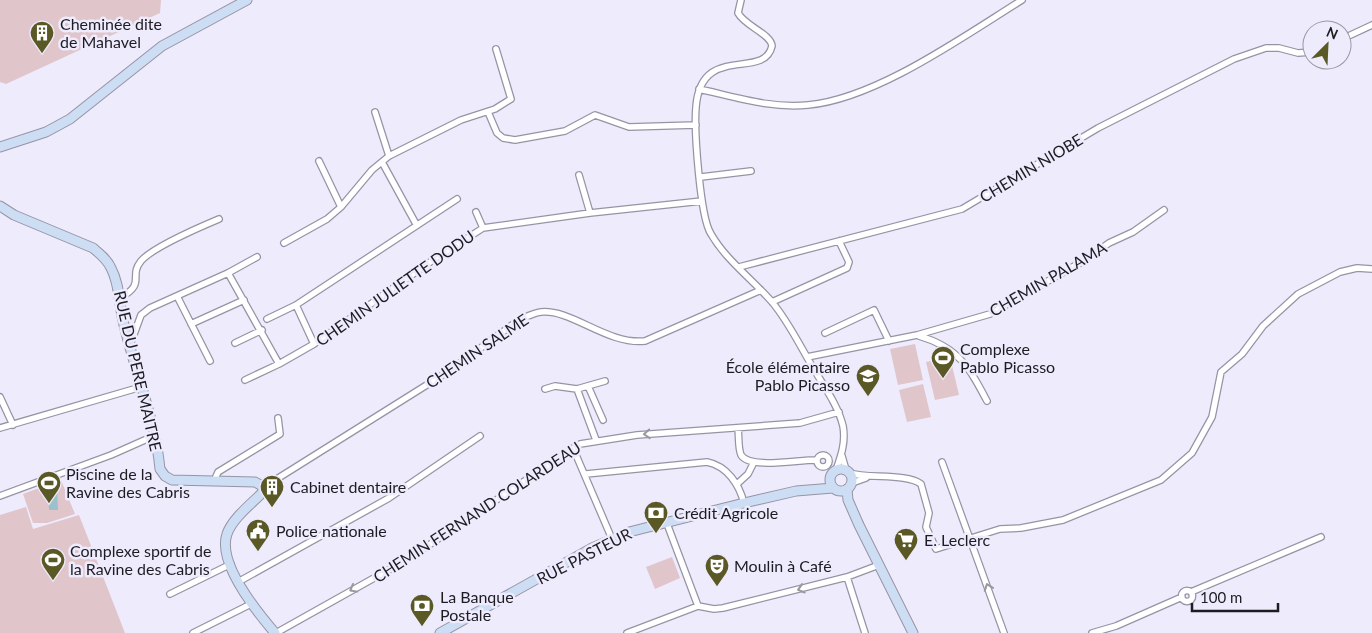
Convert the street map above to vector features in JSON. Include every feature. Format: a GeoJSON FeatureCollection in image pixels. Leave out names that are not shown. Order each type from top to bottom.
{"type":"FeatureCollection","features":[{"type":"Feature","properties":{"kind":"main road"},"geometry":{"type":"LineString","coordinates":[[0,147],[46,132],[70,119],[162,46],[247,0]]}},
{"type":"Feature","properties":{"kind":"main road"},"geometry":{"type":"LineString","coordinates":[[0,151],[10,144]]}},
{"type":"Feature","properties":{"kind":"main road","name":"RUE DU PERE MAITRE"},"geometry":{"type":"LineString","coordinates":[[0,206],[14,215],[93,248],[103,256],[111,267],[118,283],[130,345],[141,387],[152,418],[160,469],[165,476],[172,480],[255,482],[264,487]]}},
{"type":"Feature","properties":{"kind":"main road"},"geometry":{"type":"LineString","coordinates":[[840,486],[848,472],[836,470],[840,486],[913,633]]}},
{"type":"Feature","properties":{"kind":"main road","name":"RUE PASTEUR"},"geometry":{"type":"LineString","coordinates":[[440,633],[473,612],[612,539],[629,532],[666,521],[744,503],[796,492],[840,486]]}},
{"type":"Feature","properties":{"kind":"main road"},"geometry":{"type":"LineString","coordinates":[[264,487],[262,493],[227,533],[226,546],[238,582],[251,604],[276,633]]}},
{"type":"Feature","properties":{"kind":"street"},"geometry":{"type":"LineString","coordinates":[[741,0],[738,13],[742,20],[770,40],[771,52],[763,59],[712,71],[706,75],[699,89],[696,125],[702,201],[710,233],[785,318],[839,412],[844,442],[842,456],[836,470]]}},
{"type":"Feature","properties":{"kind":"street"},"geometry":{"type":"LineString","coordinates":[[699,89],[762,103],[786,106],[809,105],[829,101],[896,76],[1022,0]]}},
{"type":"Feature","properties":{"kind":"street"},"geometry":{"type":"LineString","coordinates":[[1352,34],[1372,25]]}},
{"type":"Feature","properties":{"kind":"street","name":"CHEMIN NIOBE"},"geometry":{"type":"LineString","coordinates":[[739,267],[962,209],[1098,128],[1234,59],[1266,48],[1279,48],[1302,53]]}},
{"type":"Feature","properties":{"kind":"street"},"geometry":{"type":"LineString","coordinates":[[284,243],[327,219],[341,207],[358,184],[389,156],[461,120],[488,112],[511,99],[496,49]]}},
{"type":"Feature","properties":{"kind":"street"},"geometry":{"type":"LineString","coordinates":[[375,112],[389,156]]}},
{"type":"Feature","properties":{"kind":"street"},"geometry":{"type":"LineString","coordinates":[[488,112],[497,133],[503,138],[515,140],[565,131],[595,115],[629,127],[696,125]]}},
{"type":"Feature","properties":{"kind":"street"},"geometry":{"type":"LineString","coordinates":[[319,161],[341,207]]}},
{"type":"Feature","properties":{"kind":"street"},"geometry":{"type":"LineString","coordinates":[[382,162],[416,224]]}},
{"type":"Feature","properties":{"kind":"street"},"geometry":{"type":"LineString","coordinates":[[701,177],[751,171]]}},
{"type":"Feature","properties":{"kind":"street"},"geometry":{"type":"LineString","coordinates":[[579,175],[590,213]]}},
{"type":"Feature","properties":{"kind":"street"},"geometry":{"type":"LineString","coordinates":[[267,319],[296,305],[456,199]]}},
{"type":"Feature","properties":{"kind":"street","name":"CHEMIN JULIETTE DODU"},"geometry":{"type":"LineString","coordinates":[[245,380],[279,364],[314,344],[433,260],[483,228],[590,213],[702,201]]}},
{"type":"Feature","properties":{"kind":"street","name":"CHEMIN PALAMA"},"geometry":{"type":"LineString","coordinates":[[807,357],[939,330],[990,314],[1085,260],[1109,243],[1133,232],[1164,210]]}},
{"type":"Feature","properties":{"kind":"street"},"geometry":{"type":"LineString","coordinates":[[476,212],[483,228]]}},
{"type":"Feature","properties":{"kind":"street"},"geometry":{"type":"LineString","coordinates":[[120,298],[135,287],[137,268],[143,259],[173,241],[219,219]]}},
{"type":"Feature","properties":{"kind":"street"},"geometry":{"type":"LineString","coordinates":[[772,302],[847,268],[849,262],[839,241]]}},
{"type":"Feature","properties":{"kind":"street"},"geometry":{"type":"LineString","coordinates":[[130,345],[141,315],[257,257]]}},
{"type":"Feature","properties":{"kind":"street"},"geometry":{"type":"LineString","coordinates":[[842,456],[848,472],[868,477],[910,479],[921,484],[929,513],[926,528],[936,549],[1000,529],[1016,529],[1063,520],[1160,480],[1192,454],[1204,435],[1212,417],[1217,382],[1223,369],[1242,354],[1275,313],[1298,294],[1340,272],[1357,268],[1372,270]]}},
{"type":"Feature","properties":{"kind":"street"},"geometry":{"type":"LineString","coordinates":[[228,273],[262,330],[279,364]]}},
{"type":"Feature","properties":{"kind":"street","name":"CHEMIN SALME"},"geometry":{"type":"LineString","coordinates":[[264,487],[449,371],[519,320],[532,314],[551,312],[626,342],[645,341],[761,290]]}},
{"type":"Feature","properties":{"kind":"street"},"geometry":{"type":"LineString","coordinates":[[177,296],[210,361]]}},
{"type":"Feature","properties":{"kind":"street"},"geometry":{"type":"LineString","coordinates":[[191,324],[244,300]]}},
{"type":"Feature","properties":{"kind":"street"},"geometry":{"type":"LineString","coordinates":[[296,305],[314,344]]}},
{"type":"Feature","properties":{"kind":"street"},"geometry":{"type":"LineString","coordinates":[[825,333],[874,310],[889,341]]}},
{"type":"Feature","properties":{"kind":"street"},"geometry":{"type":"LineString","coordinates":[[235,343],[262,330]]}},
{"type":"Feature","properties":{"kind":"street"},"geometry":{"type":"LineString","coordinates":[[939,330],[941,343]]}},
{"type":"Feature","properties":{"kind":"street"},"geometry":{"type":"LineString","coordinates":[[917,335],[941,343],[964,363],[973,374],[987,402]]}},
{"type":"Feature","properties":{"kind":"street"},"geometry":{"type":"LineString","coordinates":[[545,389],[564,386],[577,389],[605,382]]}},
{"type":"Feature","properties":{"kind":"street"},"geometry":{"type":"LineString","coordinates":[[588,386],[603,420]]}},
{"type":"Feature","properties":{"kind":"street"},"geometry":{"type":"LineString","coordinates":[[0,428],[141,387]]}},
{"type":"Feature","properties":{"kind":"street"},"geometry":{"type":"LineString","coordinates":[[577,389],[596,440]]}},
{"type":"Feature","properties":{"kind":"street"},"geometry":{"type":"LineString","coordinates":[[0,397],[13,425]]}},
{"type":"Feature","properties":{"kind":"street","name":"CHEMIN FERNAND COLARDEAU"},"geometry":{"type":"LineString","coordinates":[[276,633],[408,559],[573,448],[596,440],[696,430],[809,422],[839,412]]}},
{"type":"Feature","properties":{"kind":"street"},"geometry":{"type":"LineString","coordinates":[[214,481],[218,472],[280,434],[278,418]]}},
{"type":"Feature","properties":{"kind":"street"},"geometry":{"type":"LineString","coordinates":[[738,428],[740,452],[743,457],[754,462],[817,460]]}},
{"type":"Feature","properties":{"kind":"street"},"geometry":{"type":"LineString","coordinates":[[0,496],[111,455],[156,436]]}},
{"type":"Feature","properties":{"kind":"street"},"geometry":{"type":"LineString","coordinates":[[238,582],[389,498],[480,436]]}},
{"type":"Feature","properties":{"kind":"street"},"geometry":{"type":"LineString","coordinates":[[573,448],[586,474],[592,494],[612,539]]}},
{"type":"Feature","properties":{"kind":"street"},"geometry":{"type":"LineString","coordinates":[[586,474],[707,462],[722,468],[737,484],[744,503]]}},
{"type":"Feature","properties":{"kind":"street"},"geometry":{"type":"LineString","coordinates":[[737,484],[748,474],[754,462]]}},
{"type":"Feature","properties":{"kind":"street"},"geometry":{"type":"LineString","coordinates":[[942,462],[1004,633]]}},
{"type":"Feature","properties":{"kind":"street"},"geometry":{"type":"LineString","coordinates":[[840,486],[868,477]]}},
{"type":"Feature","properties":{"kind":"street"},"geometry":{"type":"LineString","coordinates":[[666,521],[698,606]]}},
{"type":"Feature","properties":{"kind":"street"},"geometry":{"type":"LineString","coordinates":[[1092,633],[1116,626],[1182,597],[1186,601],[1191,600],[1191,592],[1321,538]]}},
{"type":"Feature","properties":{"kind":"street"},"geometry":{"type":"LineString","coordinates":[[170,594],[231,564]]}},
{"type":"Feature","properties":{"kind":"street"},"geometry":{"type":"LineString","coordinates":[[627,633],[698,606],[714,609],[723,608],[847,577],[879,565]]}},
{"type":"Feature","properties":{"kind":"street"},"geometry":{"type":"LineString","coordinates":[[847,577],[865,633]]}},
{"type":"Feature","properties":{"kind":"street"},"geometry":{"type":"LineString","coordinates":[[193,633],[251,604]]}},
{"type":"Feature","properties":{"kind":"shaded area"},"geometry":{"type":"Polygon","coordinates":[[[0,0],[161,0],[160,13],[6,84],[0,82],[0,0]]]}},
{"type":"Feature","properties":{"kind":"shaded area"},"geometry":{"type":"Polygon","coordinates":[[[915,344],[923,380],[898,385],[890,349],[915,344]]]}},
{"type":"Feature","properties":{"kind":"shaded area","name":"Complexe Pablo Picasso"},"geometry":{"type":"Polygon","coordinates":[[[950,357],[959,395],[935,400],[926,362],[950,357]]]}},
{"type":"Feature","properties":{"kind":"shaded area"},"geometry":{"type":"Polygon","coordinates":[[[923,384],[931,417],[907,422],[899,390],[923,384]]]}},
{"type":"Feature","properties":{"kind":"shaded area","name":"Piscine de la Ravine des Cabris"},"geometry":{"type":"Polygon","coordinates":[[[61,480],[75,514],[47,523],[33,523],[23,494],[61,480]]]}},
{"type":"Feature","properties":{"kind":"shaded area","name":"Complexe sportif de la Ravine des Cabris"},"geometry":{"type":"Polygon","coordinates":[[[26,507],[33,529],[79,515],[125,633],[0,633],[0,515],[26,507]]]}},
{"type":"Feature","properties":{"kind":"shaded area"},"geometry":{"type":"Polygon","coordinates":[[[672,557],[680,578],[655,589],[646,567],[672,557]]]}},
{"type":"Feature","properties":{"kind":"water"},"geometry":{"type":"Polygon","coordinates":[[[48,488],[57,488],[58,510],[49,510],[48,488]]]}},
{"type":"Feature","properties":{"kind":"place","name":"Cheminée dite de Mahavel"},"geometry":{"type":"Point","coordinates":[42,54]}},
{"type":"Feature","properties":{"kind":"place","name":"Complexe Pablo Picasso"},"geometry":{"type":"Point","coordinates":[943,379]}},
{"type":"Feature","properties":{"kind":"place","name":"École élémentaire Pablo Picasso"},"geometry":{"type":"Point","coordinates":[868,397]}},
{"type":"Feature","properties":{"kind":"place","name":"Piscine de la Ravine des Cabris"},"geometry":{"type":"Point","coordinates":[49,504]}},
{"type":"Feature","properties":{"kind":"place","name":"Cabinet dentaire"},"geometry":{"type":"Point","coordinates":[272,508]}},
{"type":"Feature","properties":{"kind":"place","name":"Crédit Agricole"},"geometry":{"type":"Point","coordinates":[656,534]}},
{"type":"Feature","properties":{"kind":"place","name":"Police nationale"},"geometry":{"type":"Point","coordinates":[258,552]}},
{"type":"Feature","properties":{"kind":"place","name":"E. Leclerc"},"geometry":{"type":"Point","coordinates":[906,561]}},
{"type":"Feature","properties":{"kind":"place","name":"Complexe sportif de la Ravine des Cabris"},"geometry":{"type":"Point","coordinates":[53,581]}},
{"type":"Feature","properties":{"kind":"place","name":"Moulin à Café"},"geometry":{"type":"Point","coordinates":[717,587]}},
{"type":"Feature","properties":{"kind":"place","name":"La Banque Postale"},"geometry":{"type":"Point","coordinates":[422,627]}}]}
